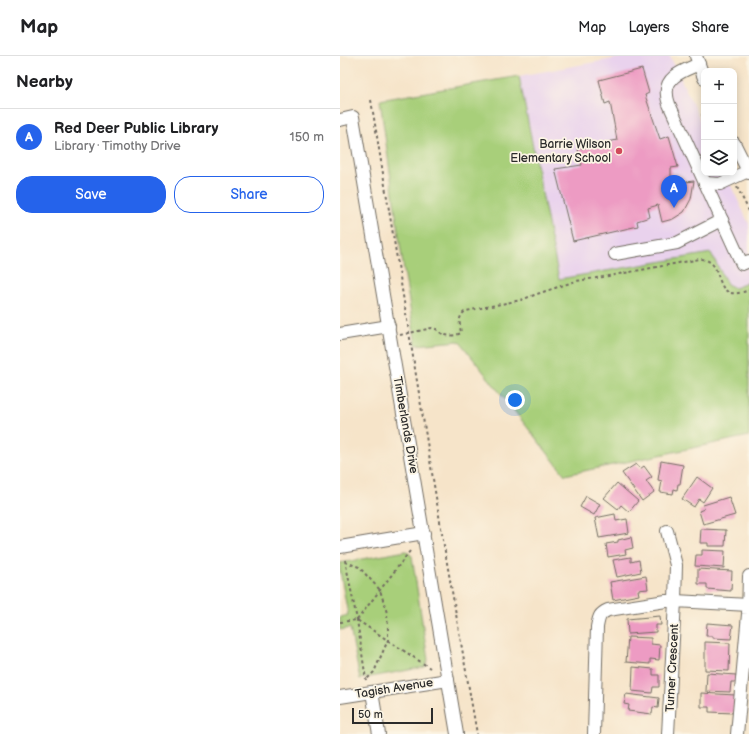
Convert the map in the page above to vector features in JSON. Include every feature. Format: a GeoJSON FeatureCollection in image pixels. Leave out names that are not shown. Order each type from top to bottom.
{"type":"FeatureCollection","features":[{"type":"Feature","properties":{"kind":"street"},"geometry":{"type":"LineString","coordinates":[[698,60],[673,76],[668,84],[666,94],[669,104],[742,264],[749,260]]}},
{"type":"Feature","properties":{"kind":"street","name":"Timberlands Drive"},"geometry":{"type":"LineString","coordinates":[[340,120],[353,117],[457,734]]}},
{"type":"Feature","properties":{"kind":"street"},"geometry":{"type":"LineString","coordinates":[[705,183],[720,184],[748,172],[737,149]]}},
{"type":"Feature","properties":{"kind":"street"},"geometry":{"type":"LineString","coordinates":[[615,254],[677,243],[722,220]]}},
{"type":"Feature","properties":{"kind":"street"},"geometry":{"type":"LineString","coordinates":[[340,334],[389,326]]}},
{"type":"Feature","properties":{"kind":"street","name":"Turner Crescent"},"geometry":{"type":"LineString","coordinates":[[667,531],[676,565],[676,601],[668,734]]}},
{"type":"Feature","properties":{"kind":"street"},"geometry":{"type":"LineString","coordinates":[[340,547],[424,533]]}},
{"type":"Feature","properties":{"kind":"street"},"geometry":{"type":"LineString","coordinates":[[737,734],[749,605],[749,576]]}},
{"type":"Feature","properties":{"kind":"street"},"geometry":{"type":"LineString","coordinates":[[594,734],[597,627],[603,612],[666,601],[749,605]]}},
{"type":"Feature","properties":{"kind":"street","name":"Tagish Avenue"},"geometry":{"type":"LineString","coordinates":[[340,697],[448,680]]}},
{"type":"Feature","properties":{"kind":"street"},"geometry":{"type":"LineString","coordinates":[[372,692],[379,734]]}},
{"type":"Feature","properties":{"kind":"path"},"geometry":{"type":"LineString","coordinates":[[371,100],[476,734]]}},
{"type":"Feature","properties":{"kind":"path"},"geometry":{"type":"LineString","coordinates":[[733,178],[749,211]]}},
{"type":"Feature","properties":{"kind":"path"},"geometry":{"type":"LineString","coordinates":[[400,335],[432,328],[437,329],[448,336],[459,334],[461,333],[460,318],[466,311],[521,300],[576,281],[700,259],[712,263],[722,286],[730,294],[749,290]]}},
{"type":"Feature","properties":{"kind":"path"},"geometry":{"type":"LineString","coordinates":[[357,620],[410,551]]}},
{"type":"Feature","properties":{"kind":"path"},"geometry":{"type":"LineString","coordinates":[[345,561],[359,567],[380,590],[387,613],[388,640],[374,672],[366,680],[357,620],[345,561]]}},
{"type":"Feature","properties":{"kind":"path"},"geometry":{"type":"LineString","coordinates":[[340,622],[357,620],[430,668]]}},
{"type":"Feature","properties":{"kind":"shaded area","name":"Barrie Wilson Elementary School"},"geometry":{"type":"Polygon","coordinates":[[[629,56],[670,56],[701,123],[701,176],[726,176],[749,224],[749,282],[735,288],[727,284],[711,254],[558,279],[519,76],[629,56]]]}},
{"type":"Feature","properties":{"kind":"green space"},"geometry":{"type":"Polygon","coordinates":[[[519,76],[559,279],[711,253],[727,284],[735,288],[749,282],[749,436],[565,475],[459,341],[416,345],[402,258],[380,100],[519,76]]]}},
{"type":"Feature","properties":{"kind":"green space"},"geometry":{"type":"Polygon","coordinates":[[[406,551],[412,556],[428,660],[425,667],[360,679],[350,628],[340,630],[340,617],[348,615],[340,563],[406,551]]]}},
{"type":"Feature","properties":{"kind":"building"},"geometry":{"type":"Polygon","coordinates":[[[642,69],[649,93],[645,95],[660,139],[669,136],[678,167],[671,168],[671,181],[694,181],[691,199],[684,212],[673,219],[662,222],[658,205],[648,208],[650,217],[637,221],[638,226],[573,241],[555,169],[582,165],[578,149],[617,140],[610,102],[605,104],[599,80],[642,69]]]}},
{"type":"Feature","properties":{"kind":"building"},"geometry":{"type":"Polygon","coordinates":[[[661,461],[683,465],[680,484],[678,484],[677,490],[674,489],[673,494],[660,492],[662,481],[658,480],[661,461]]]}},
{"type":"Feature","properties":{"kind":"building"},"geometry":{"type":"Polygon","coordinates":[[[636,464],[640,469],[644,466],[652,477],[646,481],[654,492],[642,501],[622,473],[636,464]]]}},
{"type":"Feature","properties":{"kind":"building"},"geometry":{"type":"Polygon","coordinates":[[[697,477],[712,488],[703,502],[699,499],[694,507],[682,499],[697,477]]]}},
{"type":"Feature","properties":{"kind":"building"},"geometry":{"type":"Polygon","coordinates":[[[617,483],[638,501],[629,512],[621,505],[618,509],[604,498],[617,483]]]}},
{"type":"Feature","properties":{"kind":"building"},"geometry":{"type":"Polygon","coordinates":[[[586,496],[600,504],[594,515],[580,507],[586,496]]]}},
{"type":"Feature","properties":{"kind":"building"},"geometry":{"type":"Polygon","coordinates":[[[729,497],[735,515],[703,524],[699,511],[704,509],[703,505],[729,497]]]}},
{"type":"Feature","properties":{"kind":"building"},"geometry":{"type":"Polygon","coordinates":[[[615,514],[616,521],[627,519],[629,533],[599,538],[595,518],[615,514]]]}},
{"type":"Feature","properties":{"kind":"building"},"geometry":{"type":"Polygon","coordinates":[[[701,529],[726,530],[725,546],[708,546],[708,543],[700,543],[701,529]]]}},
{"type":"Feature","properties":{"kind":"building"},"geometry":{"type":"Polygon","coordinates":[[[631,537],[633,548],[625,550],[626,554],[608,557],[606,544],[618,542],[618,540],[631,537]]]}},
{"type":"Feature","properties":{"kind":"building"},"geometry":{"type":"Polygon","coordinates":[[[702,550],[725,551],[724,568],[695,566],[696,555],[702,555],[702,550]]]}},
{"type":"Feature","properties":{"kind":"building"},"geometry":{"type":"Polygon","coordinates":[[[631,557],[631,562],[639,560],[641,572],[617,577],[613,560],[631,557]]]}},
{"type":"Feature","properties":{"kind":"building"},"geometry":{"type":"Polygon","coordinates":[[[698,569],[732,571],[731,591],[707,589],[707,584],[698,584],[698,569]]]}},
{"type":"Feature","properties":{"kind":"building"},"geometry":{"type":"Polygon","coordinates":[[[646,576],[648,589],[638,590],[639,595],[613,600],[610,582],[646,576]]]}},
{"type":"Feature","properties":{"kind":"building"},"geometry":{"type":"Polygon","coordinates":[[[660,616],[661,625],[656,625],[656,632],[628,634],[627,619],[660,616]]]}},
{"type":"Feature","properties":{"kind":"building"},"geometry":{"type":"Polygon","coordinates":[[[707,623],[733,625],[731,639],[706,636],[707,623]]]}},
{"type":"Feature","properties":{"kind":"building"},"geometry":{"type":"Polygon","coordinates":[[[628,637],[651,638],[651,644],[660,645],[659,660],[650,659],[650,664],[626,662],[628,637]]]}},
{"type":"Feature","properties":{"kind":"building"},"geometry":{"type":"Polygon","coordinates":[[[705,642],[730,643],[729,671],[705,670],[705,642]]]}},
{"type":"Feature","properties":{"kind":"building"},"geometry":{"type":"Polygon","coordinates":[[[633,667],[653,669],[653,675],[659,675],[659,687],[653,687],[652,693],[632,691],[633,667]]]}},
{"type":"Feature","properties":{"kind":"building"},"geometry":{"type":"Polygon","coordinates":[[[707,673],[736,675],[736,682],[731,682],[730,692],[706,691],[707,673]]]}},
{"type":"Feature","properties":{"kind":"building"},"geometry":{"type":"Polygon","coordinates":[[[701,693],[735,695],[734,713],[709,712],[709,707],[701,707],[701,693]]]}},
{"type":"Feature","properties":{"kind":"building"},"geometry":{"type":"Polygon","coordinates":[[[626,694],[659,698],[658,708],[653,707],[652,714],[628,711],[629,705],[624,704],[626,694]]]}},
{"type":"Feature","properties":{"kind":"place","name":"Barrie Wilson Elementary School"},"geometry":{"type":"Point","coordinates":[619,151]}},
{"type":"Feature","properties":{"kind":"place","name":"Red Deer Public Library"},"geometry":{"type":"Point","coordinates":[674,208]}}]}
